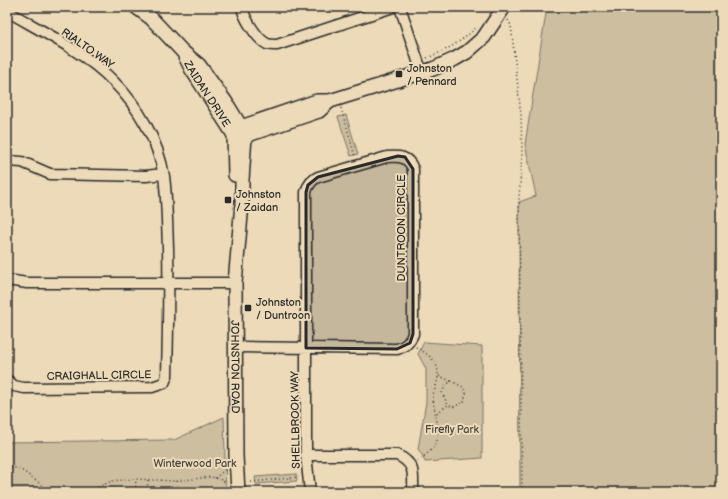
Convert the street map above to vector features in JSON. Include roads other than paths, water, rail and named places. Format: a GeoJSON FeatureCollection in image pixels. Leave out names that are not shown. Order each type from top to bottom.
{"type":"FeatureCollection","features":[{"type":"Feature","properties":{"kind":"street","name":"ZAIDAN DRIVE"},"geometry":{"type":"LineString","coordinates":[[136,7],[151,18],[183,52],[199,65],[240,132]]}},
{"type":"Feature","properties":{"kind":"street"},"geometry":{"type":"LineString","coordinates":[[242,7],[244,15],[261,39],[268,45],[277,45],[393,7]]}},
{"type":"Feature","properties":{"kind":"street"},"geometry":{"type":"LineString","coordinates":[[400,7],[420,67]]}},
{"type":"Feature","properties":{"kind":"street"},"geometry":{"type":"LineString","coordinates":[[240,132],[317,101],[334,100],[420,67],[440,66],[467,52],[484,37],[503,8]]}},
{"type":"Feature","properties":{"kind":"street","name":"RIALTO WAY"},"geometry":{"type":"LineString","coordinates":[[7,11],[97,66],[113,80],[126,95],[147,126],[156,149],[163,174],[167,206],[169,282]]}},
{"type":"Feature","properties":{"kind":"street","name":"JOHNSTON ROAD"},"geometry":{"type":"LineString","coordinates":[[238,492],[236,456],[236,283],[238,242],[235,205],[240,132]]}},
{"type":"Feature","properties":{"kind":"street","name":"DUNTROON CIRCLE"},"geometry":{"type":"LineString","coordinates":[[387,157],[405,157],[411,163],[413,169],[413,334],[410,343],[396,349],[306,348],[306,192],[308,185],[318,176],[387,157]]}},
{"type":"Feature","properties":{"kind":"street"},"geometry":{"type":"LineString","coordinates":[[7,161],[22,162],[50,174],[146,176],[163,174]]}},
{"type":"Feature","properties":{"kind":"street"},"geometry":{"type":"LineString","coordinates":[[7,280],[27,283],[236,283]]}},
{"type":"Feature","properties":{"kind":"street","name":"CRAIGHALL CIRCLE"},"geometry":{"type":"LineString","coordinates":[[7,380],[14,386],[24,388],[152,387],[164,383],[167,376],[169,282]]}},
{"type":"Feature","properties":{"kind":"street"},"geometry":{"type":"LineString","coordinates":[[236,347],[306,348]]}},
{"type":"Feature","properties":{"kind":"street","name":"SHELLBROOK WAY"},"geometry":{"type":"LineString","coordinates":[[306,348],[306,454],[310,492]]}},
{"type":"Feature","properties":{"kind":"street"},"geometry":{"type":"LineString","coordinates":[[306,454],[397,455],[405,459],[410,464],[413,471],[413,492]]}},
{"type":"Feature","properties":{"kind":"place","name":"Johnston / Pennard"},"geometry":{"type":"Point","coordinates":[399,74]}},
{"type":"Feature","properties":{"kind":"place","name":"Johnston / Zaidan"},"geometry":{"type":"Point","coordinates":[228,200]}},
{"type":"Feature","properties":{"kind":"place","name":"Johnston / Duntroon"},"geometry":{"type":"Point","coordinates":[248,308]}},
{"type":"Feature","properties":{"kind":"park label","name":"Firefly Park"},"geometry":{"type":"Point","coordinates":[452,429]}},
{"type":"Feature","properties":{"kind":"park label","name":"Winterwood Park"},"geometry":{"type":"Point","coordinates":[195,463]}}]}
